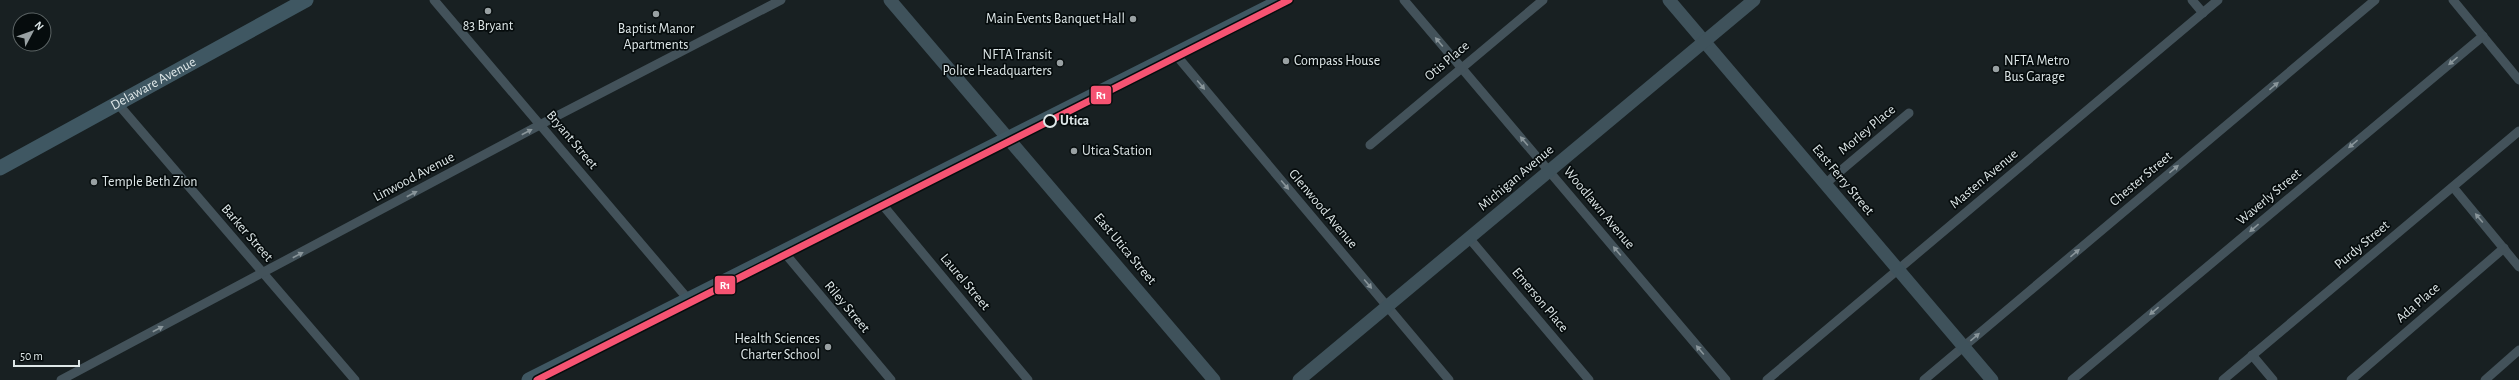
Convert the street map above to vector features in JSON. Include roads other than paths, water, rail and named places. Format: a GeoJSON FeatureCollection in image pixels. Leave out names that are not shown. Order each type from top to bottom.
{"type":"FeatureCollection","features":[{"type":"Feature","properties":{"kind":"main road","name":"Delaware Avenue"},"geometry":{"type":"LineString","coordinates":[[0,168],[306,0]]}},
{"type":"Feature","properties":{"kind":"main road"},"geometry":{"type":"LineString","coordinates":[[534,379],[688,299],[1010,139],[1283,0]]}},
{"type":"Feature","properties":{"kind":"street","name":"Bryant Street"},"geometry":{"type":"LineString","coordinates":[[434,0],[688,299]]}},
{"type":"Feature","properties":{"kind":"street","name":"Linwood Avenue"},"geometry":{"type":"LineString","coordinates":[[61,380],[780,0]]}},
{"type":"Feature","properties":{"kind":"street","name":"East Utica Street"},"geometry":{"type":"LineString","coordinates":[[890,0],[1214,380]]}},
{"type":"Feature","properties":{"kind":"street","name":"Woodlawn Avenue"},"geometry":{"type":"LineString","coordinates":[[1404,0],[1726,380]]}},
{"type":"Feature","properties":{"kind":"street","name":"Otis Place"},"geometry":{"type":"LineString","coordinates":[[1370,145],[1543,0]]}},
{"type":"Feature","properties":{"kind":"street","name":"East Ferry Street"},"geometry":{"type":"LineString","coordinates":[[1669,0],[1992,380]]}},
{"type":"Feature","properties":{"kind":"street","name":"Michigan Avenue"},"geometry":{"type":"LineString","coordinates":[[1299,380],[1754,0]]}},
{"type":"Feature","properties":{"kind":"street"},"geometry":{"type":"LineString","coordinates":[[2192,0],[2203,13]]}},
{"type":"Feature","properties":{"kind":"street","name":"Masten Avenue"},"geometry":{"type":"LineString","coordinates":[[1767,380],[2218,0]]}},
{"type":"Feature","properties":{"kind":"street","name":"Chester Street"},"geometry":{"type":"LineString","coordinates":[[1924,380],[2375,0]]}},
{"type":"Feature","properties":{"kind":"street"},"geometry":{"type":"LineString","coordinates":[[2453,0],[2519,80]]}},
{"type":"Feature","properties":{"kind":"street","name":"Waverly Street"},"geometry":{"type":"LineString","coordinates":[[2072,380],[2483,36]]}},
{"type":"Feature","properties":{"kind":"street","name":"Glenwood Avenue"},"geometry":{"type":"LineString","coordinates":[[1176,55],[1449,380]]}},
{"type":"Feature","properties":{"kind":"street","name":"Barker Street"},"geometry":{"type":"LineString","coordinates":[[118,104],[355,380]]}},
{"type":"Feature","properties":{"kind":"street","name":"Morley Place"},"geometry":{"type":"LineString","coordinates":[[1825,184],[1909,113]]}},
{"type":"Feature","properties":{"kind":"street","name":"Purdy Street"},"geometry":{"type":"LineString","coordinates":[[2223,380],[2519,131]]}},
{"type":"Feature","properties":{"kind":"street"},"geometry":{"type":"LineString","coordinates":[[2453,187],[2519,267]]}},
{"type":"Feature","properties":{"kind":"street","name":"Laurel Street"},"geometry":{"type":"LineString","coordinates":[[881,203],[1028,380]]}},
{"type":"Feature","properties":{"kind":"street","name":"Emerson Place"},"geometry":{"type":"LineString","coordinates":[[1470,238],[1589,380]]}},
{"type":"Feature","properties":{"kind":"street","name":"Ada Place"},"geometry":{"type":"LineString","coordinates":[[2351,380],[2504,248]]}},
{"type":"Feature","properties":{"kind":"street","name":"Riley Street"},"geometry":{"type":"LineString","coordinates":[[783,251],[891,380]]}},
{"type":"Feature","properties":{"kind":"street"},"geometry":{"type":"LineString","coordinates":[[2485,380],[2519,350]]}},
{"type":"Feature","properties":{"kind":"street"},"geometry":{"type":"LineString","coordinates":[[2252,355],[2273,380]]}},
{"type":"Feature","properties":{"kind":"place","name":"83 Bryant"},"geometry":{"type":"Point","coordinates":[488,11]}},
{"type":"Feature","properties":{"kind":"place","name":"Baptist Manor Apartments"},"geometry":{"type":"Point","coordinates":[656,14]}},
{"type":"Feature","properties":{"kind":"place","name":"Main Events Banquet Hall"},"geometry":{"type":"Point","coordinates":[1133,19]}},
{"type":"Feature","properties":{"kind":"place","name":"Compass House"},"geometry":{"type":"Point","coordinates":[1286,61]}},
{"type":"Feature","properties":{"kind":"place","name":"NFTA Transit Police Headquarters"},"geometry":{"type":"Point","coordinates":[1060,63]}},
{"type":"Feature","properties":{"kind":"place","name":"NFTA Metro Bus Garage"},"geometry":{"type":"Point","coordinates":[1996,69]}},
{"type":"Feature","properties":{"kind":"place","name":"Utica"},"geometry":{"type":"Point","coordinates":[1050,121]}},
{"type":"Feature","properties":{"kind":"place","name":"Utica Station"},"geometry":{"type":"Point","coordinates":[1074,151]}},
{"type":"Feature","properties":{"kind":"place","name":"Temple Beth Zion"},"geometry":{"type":"Point","coordinates":[94,182]}},
{"type":"Feature","properties":{"kind":"place","name":"Health Sciences Charter School"},"geometry":{"type":"Point","coordinates":[828,347]}}]}
